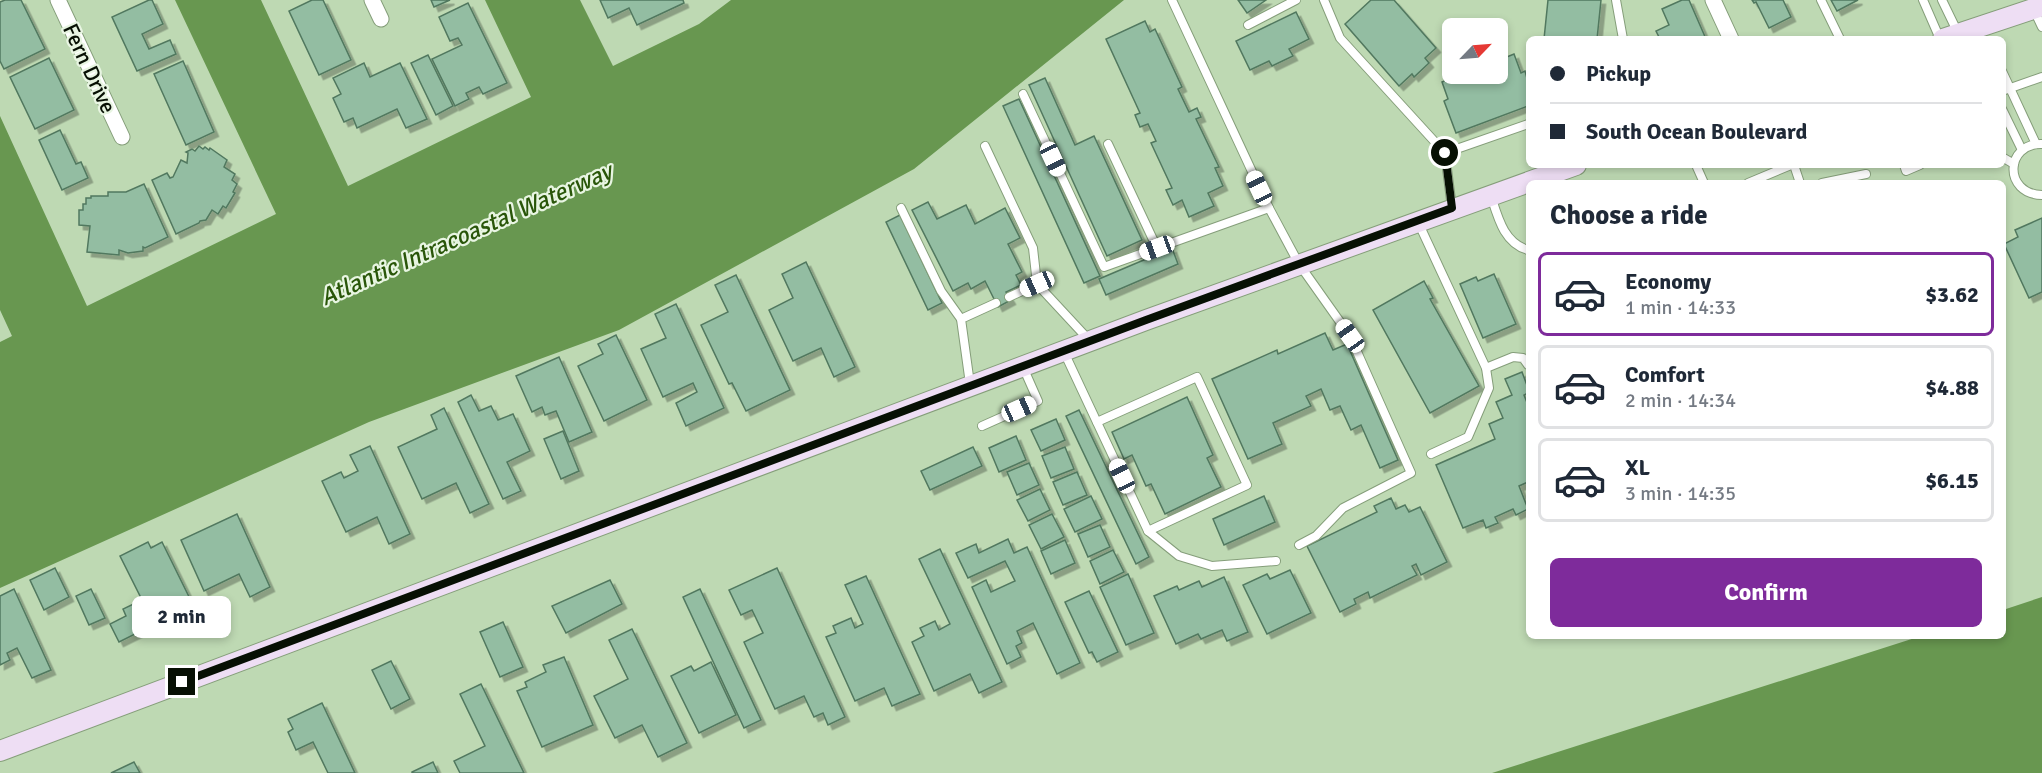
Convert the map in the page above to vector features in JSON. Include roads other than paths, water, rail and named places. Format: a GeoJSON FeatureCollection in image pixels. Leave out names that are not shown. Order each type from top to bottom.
{"type":"FeatureCollection","features":[{"type":"Feature","properties":{"kind":"main road"},"geometry":{"type":"LineString","coordinates":[[1963,34],[2038,7]]}},
{"type":"Feature","properties":{"kind":"main road"},"geometry":{"type":"LineString","coordinates":[[1533,180],[1567,168]]}},
{"type":"Feature","properties":{"kind":"main road"},"geometry":{"type":"LineString","coordinates":[[0,751],[1089,341],[1526,182]]}},
{"type":"Feature","properties":{"kind":"street","name":"Fern Drive"},"geometry":{"type":"LineString","coordinates":[[58,0],[122,137]]}},
{"type":"Feature","properties":{"kind":"street"},"geometry":{"type":"LineString","coordinates":[[372,0],[381,19]]}},
{"type":"Feature","properties":{"kind":"street"},"geometry":{"type":"LineString","coordinates":[[1713,0],[1730,36]]}},
{"type":"Feature","properties":{"kind":"lane"},"geometry":{"type":"LineString","coordinates":[[1172,0],[1269,208],[1299,264],[1350,336],[1411,472],[1342,508],[1316,536],[1299,545]]}},
{"type":"Feature","properties":{"kind":"lane"},"geometry":{"type":"LineString","coordinates":[[1248,25],[1296,0]]}},
{"type":"Feature","properties":{"kind":"lane"},"geometry":{"type":"LineString","coordinates":[[1324,0],[1340,38],[1445,153],[1452,208]]}},
{"type":"Feature","properties":{"kind":"lane"},"geometry":{"type":"LineString","coordinates":[[1616,0],[1622,36]]}},
{"type":"Feature","properties":{"kind":"lane"},"geometry":{"type":"LineString","coordinates":[[1821,0],[1839,36]]}},
{"type":"Feature","properties":{"kind":"lane"},"geometry":{"type":"LineString","coordinates":[[1923,0],[1963,34]]}},
{"type":"Feature","properties":{"kind":"lane"},"geometry":{"type":"LineString","coordinates":[[1942,0],[1963,34]]}},
{"type":"Feature","properties":{"kind":"lane"},"geometry":{"type":"LineString","coordinates":[[2038,7],[2042,27]]}},
{"type":"Feature","properties":{"kind":"lane"},"geometry":{"type":"LineString","coordinates":[[2042,76],[2006,89],[2039,144],[2022,150],[2014,164],[2013,172],[2020,187],[2027,192],[2042,195]]}},
{"type":"Feature","properties":{"kind":"lane"},"geometry":{"type":"LineString","coordinates":[[1023,94],[1104,267],[1269,208]]}},
{"type":"Feature","properties":{"kind":"lane"},"geometry":{"type":"LineString","coordinates":[[2006,117],[2022,150]]}},
{"type":"Feature","properties":{"kind":"lane"},"geometry":{"type":"LineString","coordinates":[[1445,153],[1526,125]]}},
{"type":"Feature","properties":{"kind":"lane"},"geometry":{"type":"LineString","coordinates":[[1108,144],[1157,248]]}},
{"type":"Feature","properties":{"kind":"lane"},"geometry":{"type":"LineString","coordinates":[[985,146],[1033,248],[1037,284],[1089,341]]}},
{"type":"Feature","properties":{"kind":"lane"},"geometry":{"type":"LineString","coordinates":[[2006,159],[2014,164]]}},
{"type":"Feature","properties":{"kind":"lane"},"geometry":{"type":"LineString","coordinates":[[1756,180],[1786,168]]}},
{"type":"Feature","properties":{"kind":"lane"},"geometry":{"type":"LineString","coordinates":[[1837,180],[1866,174]]}},
{"type":"Feature","properties":{"kind":"lane"},"geometry":{"type":"LineString","coordinates":[[1490,195],[1501,226],[1509,239],[1526,249]]}},
{"type":"Feature","properties":{"kind":"lane"},"geometry":{"type":"LineString","coordinates":[[901,208],[941,291],[961,319],[970,386]]}},
{"type":"Feature","properties":{"kind":"lane"},"geometry":{"type":"LineString","coordinates":[[1417,221],[1486,368],[1489,388],[1468,437],[1431,454]]}},
{"type":"Feature","properties":{"kind":"lane"},"geometry":{"type":"LineString","coordinates":[[1009,297],[1037,284]]}},
{"type":"Feature","properties":{"kind":"lane"},"geometry":{"type":"LineString","coordinates":[[961,319],[996,303]]}},
{"type":"Feature","properties":{"kind":"lane"},"geometry":{"type":"LineString","coordinates":[[1063,351],[1148,531],[1179,556],[1212,566],[1276,561]]}},
{"type":"Feature","properties":{"kind":"lane"},"geometry":{"type":"LineString","coordinates":[[1486,368],[1513,357],[1523,358],[1526,362]]}},
{"type":"Feature","properties":{"kind":"lane"},"geometry":{"type":"LineString","coordinates":[[982,426],[1038,401],[1022,366]]}},
{"type":"Feature","properties":{"kind":"lane"},"geometry":{"type":"LineString","coordinates":[[1097,422],[1197,377],[1247,485],[1148,531]]}},
{"type":"Feature","properties":{"kind":"water","name":"Atlantic Intracoastal Waterway"},"geometry":{"type":"Polygon","coordinates":[[[175,0],[261,0],[348,186],[531,97],[485,0],[580,0],[613,66],[699,24],[731,0],[1124,0],[914,169],[619,330],[369,422],[0,588],[0,342],[12,336],[0,310],[0,116],[87,306],[276,214],[175,0]]]}},
{"type":"Feature","properties":{"kind":"water"},"geometry":{"type":"Polygon","coordinates":[[[2042,597],[2042,773],[1492,773],[1912,639],[2006,639],[2006,609],[2042,597]]]}}]}
